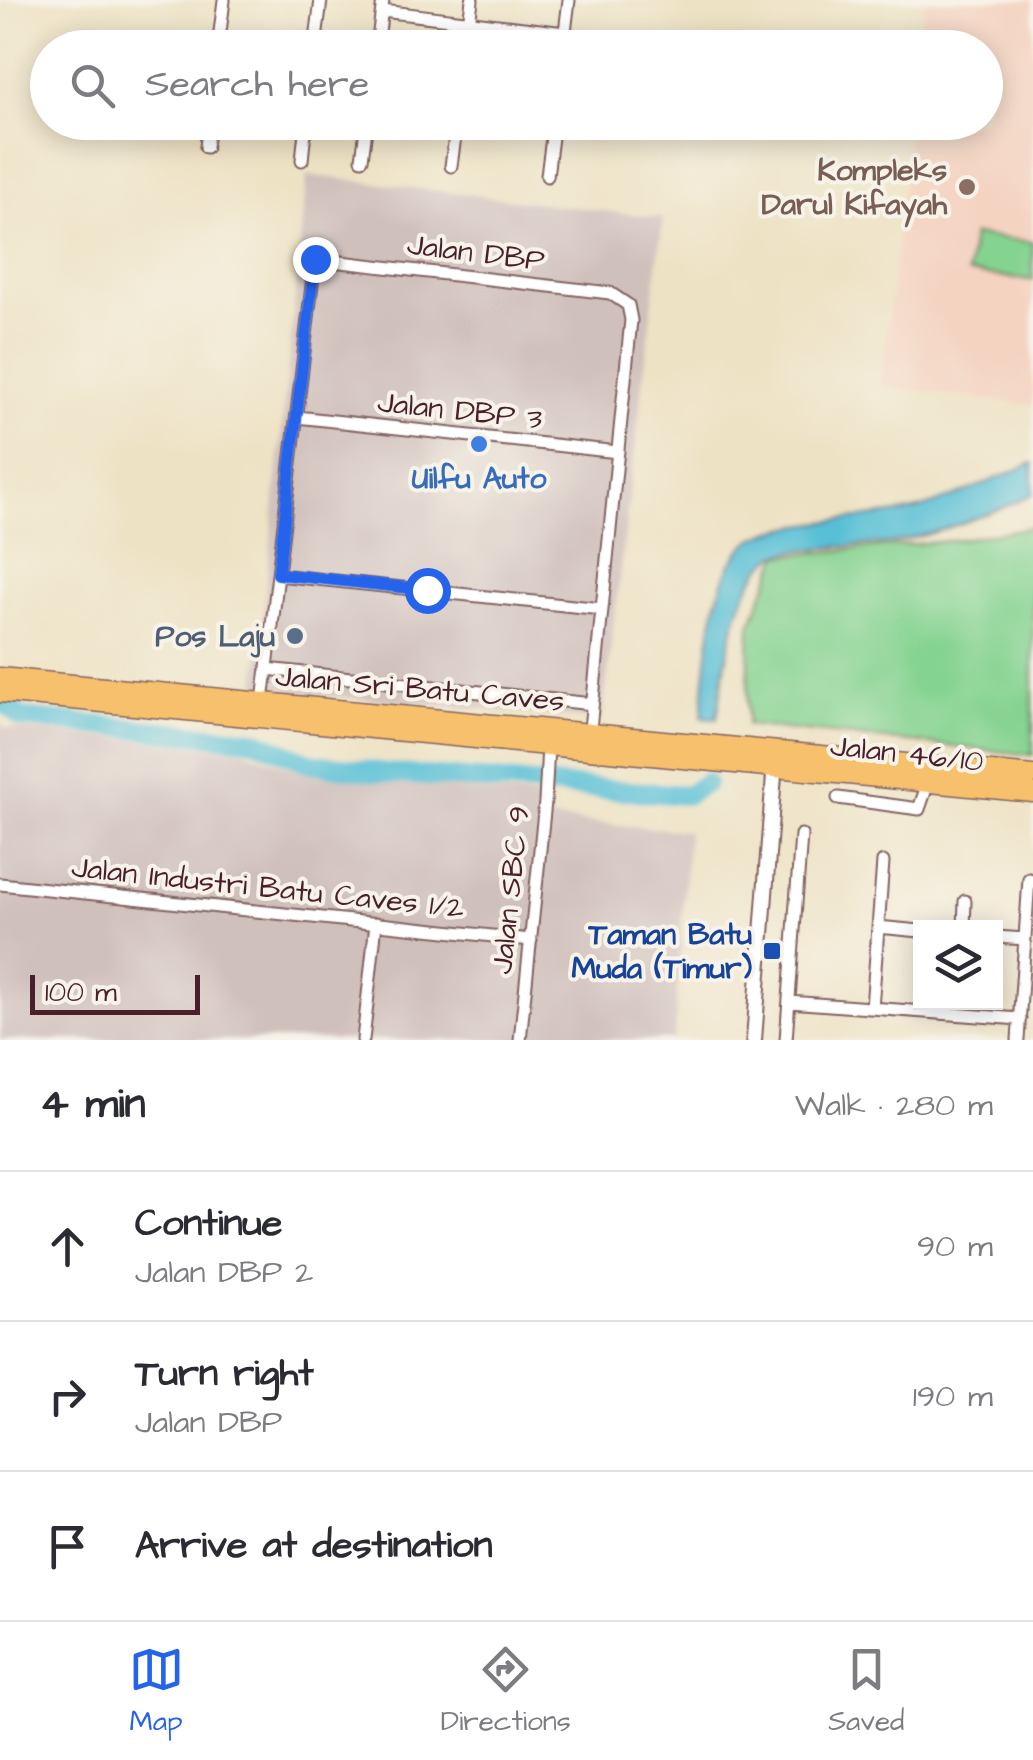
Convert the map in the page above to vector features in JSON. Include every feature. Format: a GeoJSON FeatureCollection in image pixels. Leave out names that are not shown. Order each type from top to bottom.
{"type":"FeatureCollection","features":[{"type":"Feature","properties":{"kind":"main road","name":"Jalan Sri Batu Caves"},"geometry":{"type":"LineString","coordinates":[[0,677],[775,758]]}},
{"type":"Feature","properties":{"kind":"main road","name":"Jalan Sri Batu Caves"},"geometry":{"type":"LineString","coordinates":[[0,693],[548,746],[588,740]]}},
{"type":"Feature","properties":{"kind":"main road","name":"Jalan 46/10"},"geometry":{"type":"LineString","coordinates":[[775,758],[1033,775]]}},
{"type":"Feature","properties":{"kind":"main road","name":"Jalan 46/10"},"geometry":{"type":"LineString","coordinates":[[775,758],[928,783],[1033,794]]}},
{"type":"Feature","properties":{"kind":"street"},"geometry":{"type":"LineString","coordinates":[[220,30],[224,0]]}},
{"type":"Feature","properties":{"kind":"street"},"geometry":{"type":"LineString","coordinates":[[318,30],[321,0]]}},
{"type":"Feature","properties":{"kind":"street"},"geometry":{"type":"LineString","coordinates":[[468,30],[472,0]]}},
{"type":"Feature","properties":{"kind":"street"},"geometry":{"type":"LineString","coordinates":[[565,30],[569,0]]}},
{"type":"Feature","properties":{"kind":"street"},"geometry":{"type":"LineString","coordinates":[[382,6],[548,30]]}},
{"type":"Feature","properties":{"kind":"street"},"geometry":{"type":"LineString","coordinates":[[206,147],[207,140]]}},
{"type":"Feature","properties":{"kind":"street"},"geometry":{"type":"LineString","coordinates":[[302,160],[304,140]]}},
{"type":"Feature","properties":{"kind":"street"},"geometry":{"type":"LineString","coordinates":[[362,159],[365,140]]}},
{"type":"Feature","properties":{"kind":"street"},"geometry":{"type":"LineString","coordinates":[[452,166],[455,140]]}},
{"type":"Feature","properties":{"kind":"street"},"geometry":{"type":"LineString","coordinates":[[548,176],[552,140]]}},
{"type":"Feature","properties":{"kind":"street","name":"Jalan DBP"},"geometry":{"type":"LineString","coordinates":[[264,702],[315,259],[610,293],[628,305],[631,320],[588,740]]}},
{"type":"Feature","properties":{"kind":"street","name":"Jalan DBP 3"},"geometry":{"type":"LineString","coordinates":[[296,417],[618,452]]}},
{"type":"Feature","properties":{"kind":"street"},"geometry":{"type":"LineString","coordinates":[[278,574],[602,609]]}},
{"type":"Feature","properties":{"kind":"street"},"geometry":{"type":"LineString","coordinates":[[267,669],[592,704]]}},
{"type":"Feature","properties":{"kind":"street","name":"Jalan SBC 9"},"geometry":{"type":"LineString","coordinates":[[520,1040],[548,746]]}},
{"type":"Feature","properties":{"kind":"street"},"geometry":{"type":"LineString","coordinates":[[754,1040],[775,758]]}},
{"type":"Feature","properties":{"kind":"street"},"geometry":{"type":"LineString","coordinates":[[838,798],[919,809],[928,783]]}},
{"type":"Feature","properties":{"kind":"street"},"geometry":{"type":"LineString","coordinates":[[786,1040],[801,835]]}},
{"type":"Feature","properties":{"kind":"street"},"geometry":{"type":"LineString","coordinates":[[872,1008],[882,862]]}},
{"type":"Feature","properties":{"kind":"street"},"geometry":{"type":"LineString","coordinates":[[1018,1040],[1029,879]]}},
{"type":"Feature","properties":{"kind":"street","name":"Jalan Industri Batu Caves 1/2"},"geometry":{"type":"LineString","coordinates":[[0,884],[530,940]]}},
{"type":"Feature","properties":{"kind":"street"},"geometry":{"type":"LineString","coordinates":[[964,920],[965,901]]}},
{"type":"Feature","properties":{"kind":"street"},"geometry":{"type":"LineString","coordinates":[[363,1040],[376,924]]}},
{"type":"Feature","properties":{"kind":"street"},"geometry":{"type":"LineString","coordinates":[[878,928],[913,930]]}},
{"type":"Feature","properties":{"kind":"street"},"geometry":{"type":"LineString","coordinates":[[1003,937],[1025,939]]}},
{"type":"Feature","properties":{"kind":"street"},"geometry":{"type":"LineString","coordinates":[[789,1002],[1020,1019]]}},
{"type":"Feature","properties":{"kind":"shaded area","name":"Kompleks Darul Kifayah"},"geometry":{"type":"Polygon","coordinates":[[[925,0],[1033,0],[1033,405],[881,386],[908,140],[1003,140],[1003,30],[921,30],[925,0]]]}},
{"type":"Feature","properties":{"kind":"shaded area"},"geometry":{"type":"Polygon","coordinates":[[[307,175],[663,218],[602,720],[256,689],[307,175]]]}},
{"type":"Feature","properties":{"kind":"shaded area"},"geometry":{"type":"Polygon","coordinates":[[[0,722],[6,728],[242,750],[309,774],[551,798],[550,819],[688,831],[674,1040],[0,1040],[0,722]]]}},
{"type":"Feature","properties":{"kind":"green space"},"geometry":{"type":"Polygon","coordinates":[[[973,235],[1033,242],[1033,280],[968,273],[973,235]]]}},
{"type":"Feature","properties":{"kind":"green space"},"geometry":{"type":"Polygon","coordinates":[[[1033,527],[1033,755],[747,725],[750,626],[779,556],[950,541],[1033,527]]]}},
{"type":"Feature","properties":{"kind":"water"},"geometry":{"type":"Polygon","coordinates":[[[1033,463],[1033,494],[966,522],[896,542],[775,556],[749,586],[740,607],[727,654],[717,718],[702,717],[717,600],[735,558],[748,543],[805,524],[919,509],[1033,463]]]}},
{"type":"Feature","properties":{"kind":"waterway"},"geometry":{"type":"LineString","coordinates":[[0,703],[5,703]]}},
{"type":"Feature","properties":{"kind":"waterway"},"geometry":{"type":"LineString","coordinates":[[5,703],[21,718],[255,740],[309,763],[385,773],[686,795],[706,783]]}},
{"type":"Feature","properties":{"kind":"place","name":"Kompleks Darul Kifayah"},"geometry":{"type":"Point","coordinates":[967,187]}},
{"type":"Feature","properties":{"kind":"place","name":"Uilfu Auto"},"geometry":{"type":"Point","coordinates":[479,444]}},
{"type":"Feature","properties":{"kind":"place","name":"Pos Laju"},"geometry":{"type":"Point","coordinates":[295,636]}},
{"type":"Feature","properties":{"kind":"place","name":"Taman Batu Muda (Timur)"},"geometry":{"type":"Point","coordinates":[772,951]}},
{"type":"Feature","properties":{"kind":"route"},"geometry":{"type":"LineString","coordinates":[[315,259],[278,574],[427,590]]}}]}
